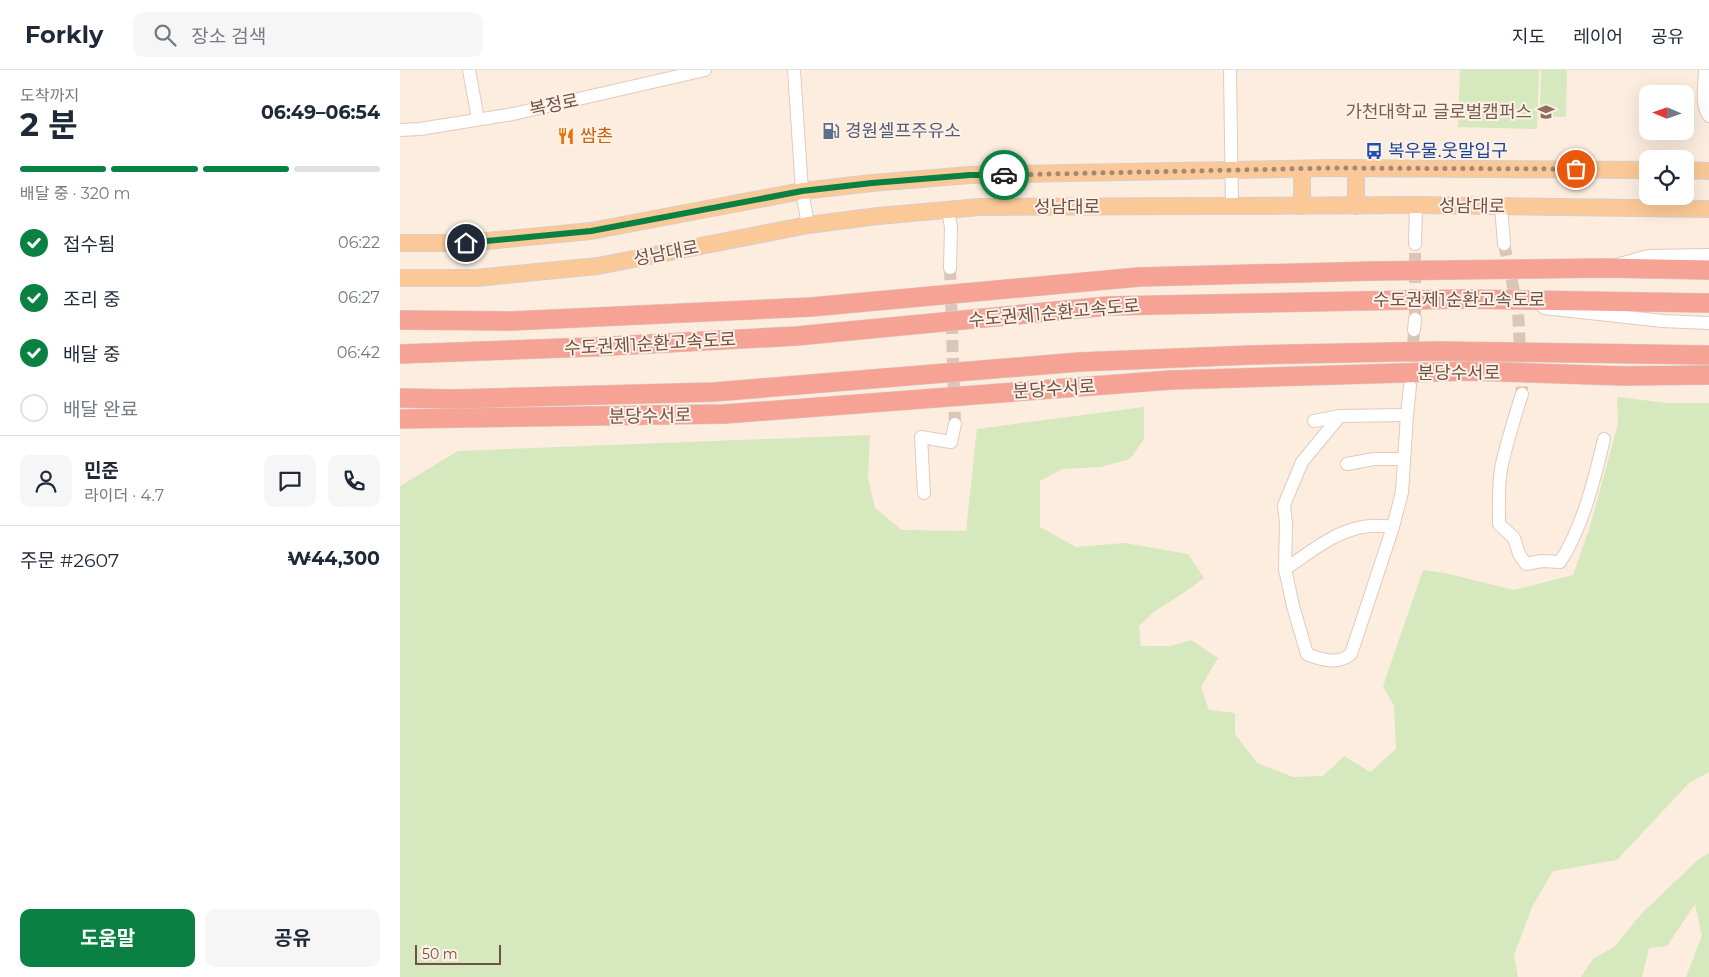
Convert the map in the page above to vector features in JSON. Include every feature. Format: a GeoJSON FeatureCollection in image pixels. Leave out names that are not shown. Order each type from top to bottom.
{"type":"FeatureCollection","features":[{"type":"Feature","properties":{"kind":"highway","name":"수도권제1순환고속도로"},"geometry":{"type":"LineString","coordinates":[[400,320],[511,321],[811,307],[1139,277],[1606,268],[1709,270]]}},
{"type":"Feature","properties":{"kind":"highway","name":"수도권제1순환고속도로"},"geometry":{"type":"LineString","coordinates":[[400,354],[592,347],[797,336],[1108,306],[1462,299],[1709,303]]}},
{"type":"Feature","properties":{"kind":"highway","name":"분당수서로"},"geometry":{"type":"LineString","coordinates":[[400,398],[455,399],[714,392],[1079,362],[1251,355],[1439,351],[1709,355]]}},
{"type":"Feature","properties":{"kind":"highway","name":"분당수서로"},"geometry":{"type":"LineString","coordinates":[[400,419],[725,414],[1181,380],[1468,371],[1624,376],[1709,375]]}},
{"type":"Feature","properties":{"kind":"main road","name":"성남대로"},"geometry":{"type":"LineString","coordinates":[[400,242],[466,243],[591,231],[802,191],[970,175],[1356,168],[1639,170]]}},
{"type":"Feature","properties":{"kind":"main road"},"geometry":{"type":"LineString","coordinates":[[1356,168],[1356,206]]}},
{"type":"Feature","properties":{"kind":"main road"},"geometry":{"type":"LineString","coordinates":[[1302,169],[1302,206]]}},
{"type":"Feature","properties":{"kind":"main road"},"geometry":{"type":"LineString","coordinates":[[1694,170],[1709,171]]}},
{"type":"Feature","properties":{"kind":"main road","name":"성남대로"},"geometry":{"type":"LineString","coordinates":[[400,278],[476,278],[598,266],[808,225],[878,216],[980,207],[1416,205],[1709,209]]}},
{"type":"Feature","properties":{"kind":"street"},"geometry":{"type":"LineString","coordinates":[[469,70],[478,119]]}},
{"type":"Feature","properties":{"kind":"street","name":"복정로"},"geometry":{"type":"LineString","coordinates":[[400,130],[420,129],[513,114],[705,70]]}},
{"type":"Feature","properties":{"kind":"street"},"geometry":{"type":"LineString","coordinates":[[794,70],[802,191],[808,225]]}},
{"type":"Feature","properties":{"kind":"street"},"geometry":{"type":"LineString","coordinates":[[1230,70],[1232,207]]}},
{"type":"Feature","properties":{"kind":"street"},"geometry":{"type":"LineString","coordinates":[[1705,70],[1704,105],[1705,111],[1709,116]]}},
{"type":"Feature","properties":{"kind":"street"},"geometry":{"type":"LineString","coordinates":[[1415,244],[1416,205]]}},
{"type":"Feature","properties":{"kind":"street"},"geometry":{"type":"LineString","coordinates":[[1501,206],[1504,244]]}},
{"type":"Feature","properties":{"kind":"street"},"geometry":{"type":"LineString","coordinates":[[948,211],[951,227],[950,268]]}},
{"type":"Feature","properties":{"kind":"street"},"geometry":{"type":"LineString","coordinates":[[1606,268],[1648,256],[1709,255]]}},
{"type":"Feature","properties":{"kind":"street"},"geometry":{"type":"LineString","coordinates":[[1462,299],[1663,321],[1709,324]]}},
{"type":"Feature","properties":{"kind":"street"},"geometry":{"type":"LineString","coordinates":[[1340,416],[1302,462],[1284,505],[1286,524],[1285,569],[1292,606],[1306,654],[1324,660],[1344,659],[1351,654],[1393,527],[1402,492],[1410,386]]}},
{"type":"Feature","properties":{"kind":"street"},"geometry":{"type":"LineString","coordinates":[[1522,394],[1508,438],[1501,470],[1499,524],[1514,538],[1519,554],[1526,564],[1542,561],[1560,562],[1571,545],[1591,488],[1604,439]]}},
{"type":"Feature","properties":{"kind":"street"},"geometry":{"type":"LineString","coordinates":[[1314,422],[1340,416],[1407,415]]}},
{"type":"Feature","properties":{"kind":"street"},"geometry":{"type":"LineString","coordinates":[[924,493],[921,437],[951,442],[956,424]]}},
{"type":"Feature","properties":{"kind":"street"},"geometry":{"type":"LineString","coordinates":[[1348,464],[1374,459],[1403,459]]}},
{"type":"Feature","properties":{"kind":"street"},"geometry":{"type":"LineString","coordinates":[[1285,569],[1332,538],[1347,531],[1368,526],[1393,527]]}},
{"type":"Feature","properties":{"kind":"green space"},"geometry":{"type":"Polygon","coordinates":[[[1460,70],[1539,70],[1537,129],[1458,127],[1460,70]]]}},
{"type":"Feature","properties":{"kind":"green space"},"geometry":{"type":"Polygon","coordinates":[[[1541,70],[1567,70],[1566,117],[1540,116],[1541,70]]]}},
{"type":"Feature","properties":{"kind":"green space"},"geometry":{"type":"Polygon","coordinates":[[[1617,397],[1667,403],[1709,403],[1709,772],[1689,783],[1617,860],[1553,871],[1532,907],[1514,955],[1518,977],[400,977],[400,486],[458,451],[870,435],[868,478],[875,508],[902,530],[966,531],[977,429],[1144,407],[1144,439],[1130,459],[1101,467],[1062,469],[1040,481],[1040,527],[1076,547],[1125,543],[1188,554],[1204,578],[1155,611],[1139,626],[1141,646],[1171,646],[1191,640],[1218,658],[1201,687],[1209,710],[1235,713],[1235,734],[1257,763],[1293,777],[1323,776],[1344,756],[1370,772],[1396,749],[1394,706],[1383,686],[1423,570],[1445,573],[1514,590],[1573,575],[1589,530],[1618,424],[1617,397]]]}},
{"type":"Feature","properties":{"kind":"green space"},"geometry":{"type":"Polygon","coordinates":[[[1709,853],[1709,977],[1686,977],[1702,936],[1695,904],[1667,946],[1649,948],[1642,977],[1581,977],[1593,959],[1614,947],[1643,912],[1700,858],[1709,853]]]}},
{"type":"Feature","properties":{"kind":"tunnel"},"geometry":{"type":"LineString","coordinates":[[1415,244],[1415,319]]}},
{"type":"Feature","properties":{"kind":"tunnel"},"geometry":{"type":"LineString","coordinates":[[1504,244],[1518,310],[1522,394]]}},
{"type":"Feature","properties":{"kind":"tunnel"},"geometry":{"type":"LineString","coordinates":[[950,268],[955,424]]}},
{"type":"Feature","properties":{"kind":"tunnel"},"geometry":{"type":"LineString","coordinates":[[1411,380],[1414,330]]}},
{"type":"Feature","properties":{"kind":"way so far"},"geometry":{"type":"LineString","coordinates":[[1004,175],[1330,168],[1576,169]]}},
{"type":"Feature","properties":{"kind":"place","name":"가천대학교 글로벌캠퍼스"},"geometry":{"type":"Point","coordinates":[1546,112]}},
{"type":"Feature","properties":{"kind":"place","name":"경원셀프주유소"},"geometry":{"type":"Point","coordinates":[831,131]}},
{"type":"Feature","properties":{"kind":"place","name":"쌈촌"},"geometry":{"type":"Point","coordinates":[566,136]}},
{"type":"Feature","properties":{"kind":"place","name":"복우물.웃말입구"},"geometry":{"type":"Point","coordinates":[1374,151]}},
{"type":"Feature","properties":{"kind":"route"},"geometry":{"type":"LineString","coordinates":[[466,243],[591,231],[802,191],[970,175],[1004,175]]}}]}
